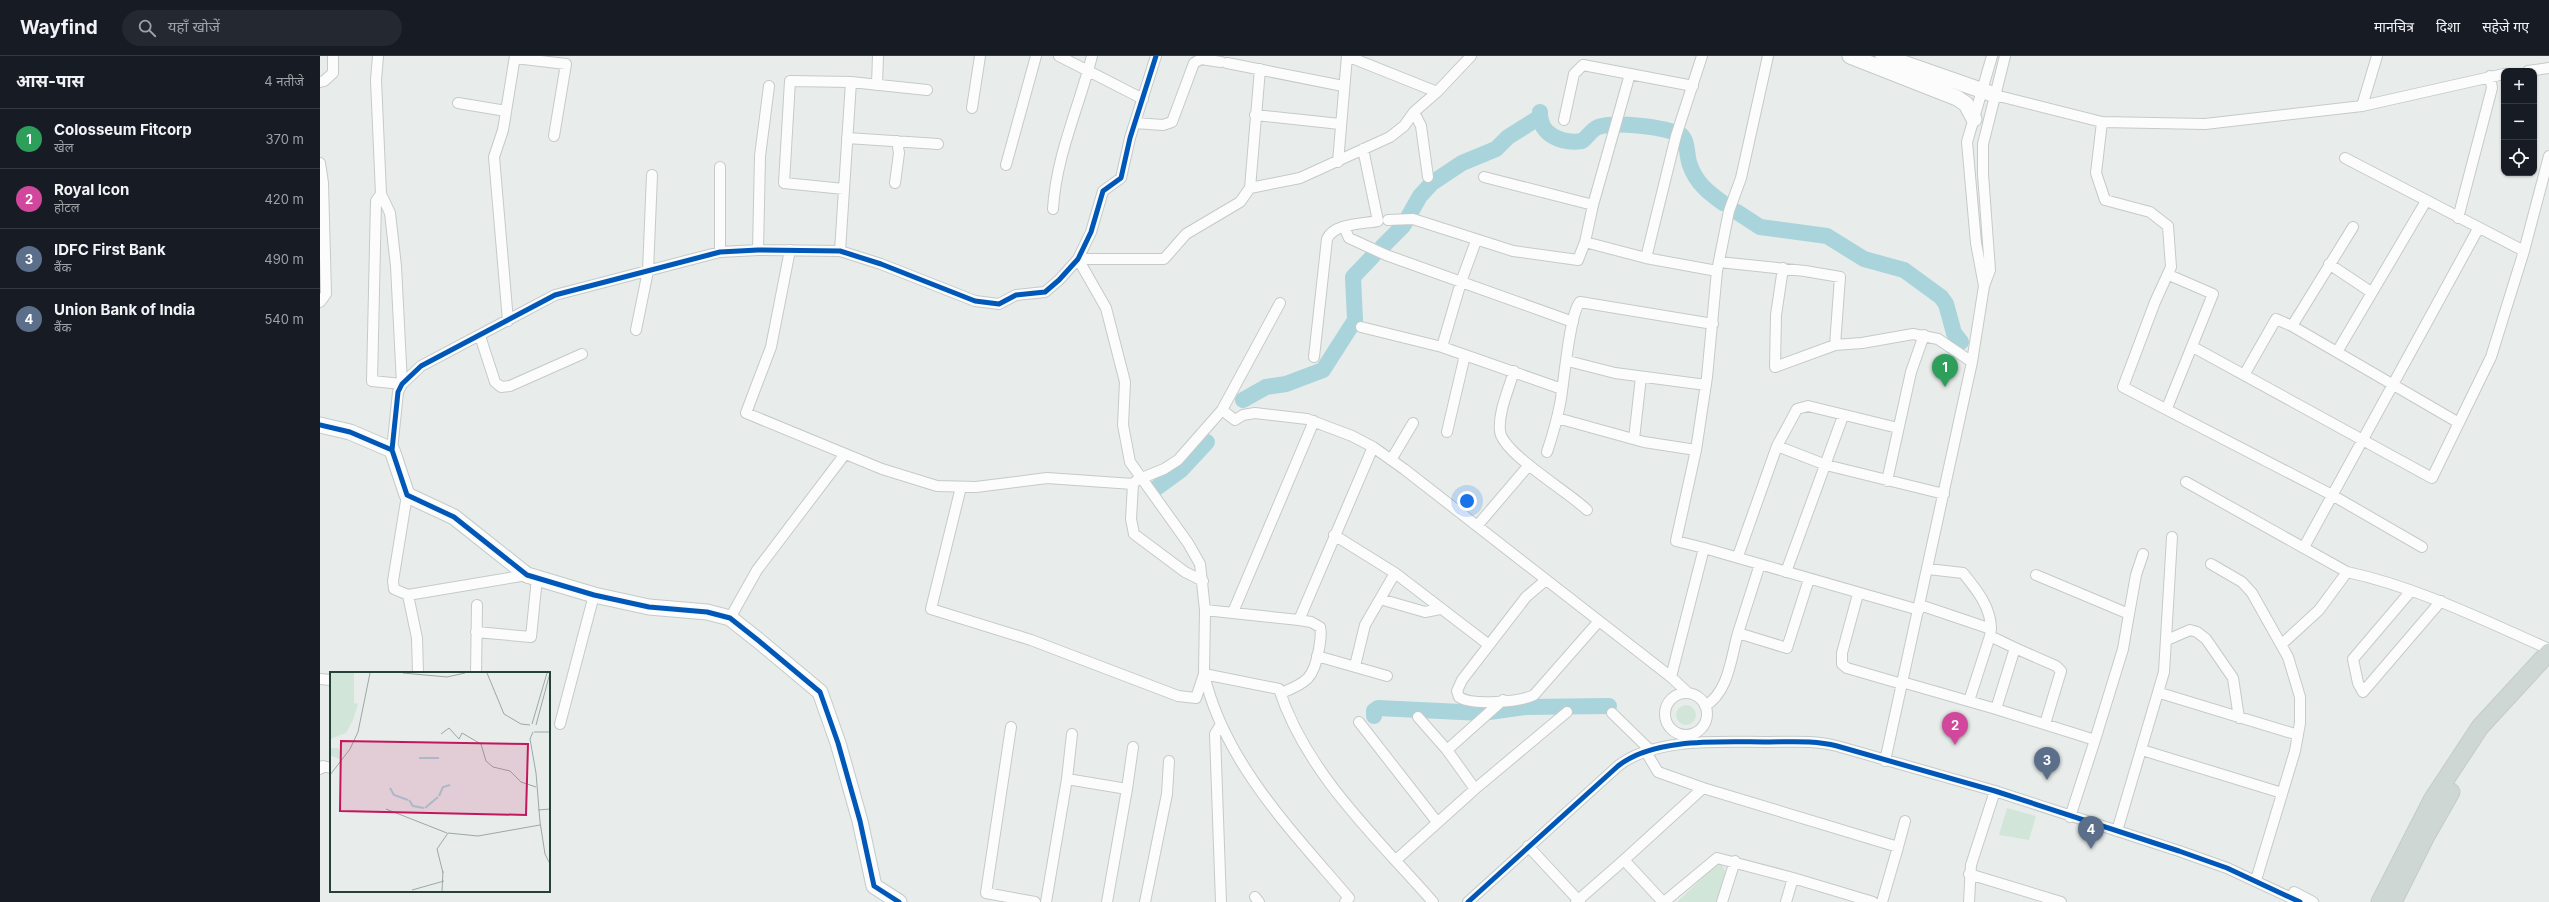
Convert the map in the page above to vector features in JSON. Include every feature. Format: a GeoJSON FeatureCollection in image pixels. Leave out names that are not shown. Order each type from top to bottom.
{"type":"FeatureCollection","features":[{"type":"Feature","properties":{"kind":"main road"},"geometry":{"type":"LineString","coordinates":[[2380,902],[2428,806],[2480,727],[2549,652]]}},
{"type":"Feature","properties":{"kind":"main road"},"geometry":{"type":"LineString","coordinates":[[2393,902],[2442,806],[2480,747],[2494,728],[2549,669]]}},
{"type":"Feature","properties":{"kind":"street"},"geometry":{"type":"LineString","coordinates":[[320,82],[324,81],[333,72],[333,56]]}},
{"type":"Feature","properties":{"kind":"street"},"geometry":{"type":"LineString","coordinates":[[378,56],[376,80],[381,194],[390,213],[395,258],[402,384]]}},
{"type":"Feature","properties":{"kind":"street"},"geometry":{"type":"LineString","coordinates":[[877,85],[878,56]]}},
{"type":"Feature","properties":{"kind":"street"},"geometry":{"type":"LineString","coordinates":[[972,108],[980,56]]}},
{"type":"Feature","properties":{"kind":"street"},"geometry":{"type":"LineString","coordinates":[[1006,165],[1036,56]]}},
{"type":"Feature","properties":{"kind":"street"},"geometry":{"type":"LineString","coordinates":[[1059,56],[1143,99]]}},
{"type":"Feature","properties":{"kind":"street"},"geometry":{"type":"LineString","coordinates":[[1053,209],[1054,192],[1064,146],[1092,56]]}},
{"type":"Feature","properties":{"kind":"street"},"geometry":{"type":"LineString","coordinates":[[532,577],[408,595],[394,589],[393,581],[407,495],[392,450],[398,392],[402,384],[421,366],[508,321],[555,294],[720,252],[758,250],[840,251],[881,264],[975,301],[999,304],[1016,295],[1045,292],[1059,280],[1078,259],[1091,232],[1103,191],[1121,178],[1135,123],[1156,56]]}},
{"type":"Feature","properties":{"kind":"street"},"geometry":{"type":"LineString","coordinates":[[1338,162],[1343,86],[1347,56],[1437,92]]}},
{"type":"Feature","properties":{"kind":"street"},"geometry":{"type":"LineString","coordinates":[[1250,188],[1300,178],[1338,162],[1398,131],[1414,112],[1437,92],[1471,56]]}},
{"type":"Feature","properties":{"kind":"street"},"geometry":{"type":"LineString","coordinates":[[1646,258],[1678,132],[1702,56]]}},
{"type":"Feature","properties":{"kind":"street"},"geometry":{"type":"LineString","coordinates":[[1768,56],[1741,178],[1729,211],[1718,267],[1706,385],[1696,450],[1676,541],[1738,556],[1858,594],[1920,608],[1991,632],[2016,648],[2056,666],[2061,671],[2045,724]]}},
{"type":"Feature","properties":{"kind":"street"},"geometry":{"type":"LineString","coordinates":[[1850,56],[1957,98],[1966,104],[1974,119]]}},
{"type":"Feature","properties":{"kind":"street"},"geometry":{"type":"LineString","coordinates":[[1883,56],[1989,93],[2102,122],[2204,124],[2362,106],[2501,74]]}},
{"type":"Feature","properties":{"kind":"street"},"geometry":{"type":"LineString","coordinates":[[1885,761],[1920,608],[1972,362],[1984,286],[1991,265],[1983,174],[1983,144],[1992,56]]}},
{"type":"Feature","properties":{"kind":"street"},"geometry":{"type":"LineString","coordinates":[[1984,286],[1976,243],[1967,150],[1974,119],[1989,93],[2005,56]]}},
{"type":"Feature","properties":{"kind":"street"},"geometry":{"type":"LineString","coordinates":[[2362,106],[2377,56]]}},
{"type":"Feature","properties":{"kind":"street"},"geometry":{"type":"LineString","coordinates":[[508,321],[494,157],[506,111],[515,57],[566,64],[554,136]]}},
{"type":"Feature","properties":{"kind":"street"},"geometry":{"type":"LineString","coordinates":[[1135,123],[1162,125],[1172,122],[1194,63],[1201,59],[1224,62],[1343,86]]}},
{"type":"Feature","properties":{"kind":"street"},"geometry":{"type":"LineString","coordinates":[[1564,120],[1574,74],[1580,66],[1587,65],[1693,86]]}},
{"type":"Feature","properties":{"kind":"street"},"geometry":{"type":"LineString","coordinates":[[2537,70],[2549,68]]}},
{"type":"Feature","properties":{"kind":"street"},"geometry":{"type":"LineString","coordinates":[[1078,259],[1164,259],[1186,234],[1240,202],[1250,188],[1260,69]]}},
{"type":"Feature","properties":{"kind":"street"},"geometry":{"type":"LineString","coordinates":[[1388,220],[1408,219],[1476,241],[1513,251],[1575,261],[1580,257],[1586,242],[1593,205],[1630,74]]}},
{"type":"Feature","properties":{"kind":"street"},"geometry":{"type":"LineString","coordinates":[[2458,218],[2492,88],[2490,76]]}},
{"type":"Feature","properties":{"kind":"street"},"geometry":{"type":"LineString","coordinates":[[844,189],[784,184],[790,80],[851,82],[927,90]]}},
{"type":"Feature","properties":{"kind":"street"},"geometry":{"type":"LineString","coordinates":[[840,251],[851,82]]}},
{"type":"Feature","properties":{"kind":"street"},"geometry":{"type":"LineString","coordinates":[[758,250],[760,156],[769,86]]}},
{"type":"Feature","properties":{"kind":"street"},"geometry":{"type":"LineString","coordinates":[[458,103],[506,111]]}},
{"type":"Feature","properties":{"kind":"street"},"geometry":{"type":"LineString","coordinates":[[1414,112],[1422,129],[1428,178]]}},
{"type":"Feature","properties":{"kind":"street"},"geometry":{"type":"LineString","coordinates":[[1255,115],[1340,124]]}},
{"type":"Feature","properties":{"kind":"street"},"geometry":{"type":"LineString","coordinates":[[2102,122],[2096,173],[2105,200],[2150,212],[2168,226],[2171,267],[2169,275],[2155,302],[2124,387],[2332,495],[2422,547]]}},
{"type":"Feature","properties":{"kind":"street"},"geometry":{"type":"LineString","coordinates":[[847,138],[938,144]]}},
{"type":"Feature","properties":{"kind":"street"},"geometry":{"type":"LineString","coordinates":[[895,183],[899,153],[897,141]]}},
{"type":"Feature","properties":{"kind":"street"},"geometry":{"type":"LineString","coordinates":[[1314,356],[1325,245],[1331,233],[1344,227],[1378,221],[1363,149]]}},
{"type":"Feature","properties":{"kind":"street"},"geometry":{"type":"LineString","coordinates":[[2193,347],[2432,478],[2491,357],[2524,251],[2549,156]]}},
{"type":"Feature","properties":{"kind":"street"},"geometry":{"type":"LineString","coordinates":[[2345,158],[2478,229],[2524,251]]}},
{"type":"Feature","properties":{"kind":"street"},"geometry":{"type":"LineString","coordinates":[[320,163],[326,294],[320,302]]}},
{"type":"Feature","properties":{"kind":"street"},"geometry":{"type":"LineString","coordinates":[[720,167],[720,252]]}},
{"type":"Feature","properties":{"kind":"street"},"geometry":{"type":"LineString","coordinates":[[636,330],[648,271],[652,175]]}},
{"type":"Feature","properties":{"kind":"street"},"geometry":{"type":"LineString","coordinates":[[1484,177],[1593,205]]}},
{"type":"Feature","properties":{"kind":"street"},"geometry":{"type":"LineString","coordinates":[[381,194],[376,201],[372,381],[402,384]]}},
{"type":"Feature","properties":{"kind":"street"},"geometry":{"type":"LineString","coordinates":[[2337,352],[2426,201]]}},
{"type":"Feature","properties":{"kind":"street"},"geometry":{"type":"LineString","coordinates":[[1344,227],[1351,240],[1461,282],[1573,322]]}},
{"type":"Feature","properties":{"kind":"street"},"geometry":{"type":"LineString","coordinates":[[2292,326],[2353,227]]}},
{"type":"Feature","properties":{"kind":"street"},"geometry":{"type":"LineString","coordinates":[[2304,547],[2478,229]]}},
{"type":"Feature","properties":{"kind":"street"},"geometry":{"type":"LineString","coordinates":[[1442,347],[1461,282],[1476,241]]}},
{"type":"Feature","properties":{"kind":"street"},"geometry":{"type":"LineString","coordinates":[[1586,242],[1646,258],[1718,267],[1782,268],[1840,277],[1835,345]]}},
{"type":"Feature","properties":{"kind":"street"},"geometry":{"type":"LineString","coordinates":[[790,250],[771,347],[746,413],[914,480],[937,486],[961,487],[1047,478],[1137,481],[1164,469],[1178,460],[1222,410],[1280,303]]}},
{"type":"Feature","properties":{"kind":"street"},"geometry":{"type":"LineString","coordinates":[[1078,259],[1106,308],[1125,382],[1123,425],[1126,447],[1137,481],[1198,558],[1203,581],[1206,610],[1204,674],[1210,700],[1220,726],[1272,809],[1349,898],[1345,902]]}},
{"type":"Feature","properties":{"kind":"street"},"geometry":{"type":"LineString","coordinates":[[2329,264],[2371,292]]}},
{"type":"Feature","properties":{"kind":"street"},"geometry":{"type":"LineString","coordinates":[[1782,268],[1776,326],[1776,367],[1835,345],[1862,343],[1906,334],[1924,335],[1941,341],[1972,362]]}},
{"type":"Feature","properties":{"kind":"street"},"geometry":{"type":"LineString","coordinates":[[2167,408],[2193,347],[2213,294],[2169,275]]}},
{"type":"Feature","properties":{"kind":"street"},"geometry":{"type":"LineString","coordinates":[[1547,452],[1557,418],[1568,361],[1567,349],[1577,306],[1584,301],[1612,308],[1713,324]]}},
{"type":"Feature","properties":{"kind":"street"},"geometry":{"type":"LineString","coordinates":[[2244,375],[2276,319],[2292,326],[2459,423]]}},
{"type":"Feature","properties":{"kind":"street"},"geometry":{"type":"LineString","coordinates":[[1360,327],[1442,347],[1562,389]]}},
{"type":"Feature","properties":{"kind":"street"},"geometry":{"type":"LineString","coordinates":[[1887,481],[1911,372],[1924,335]]}},
{"type":"Feature","properties":{"kind":"street"},"geometry":{"type":"LineString","coordinates":[[480,336],[495,382],[501,387],[510,386],[582,354]]}},
{"type":"Feature","properties":{"kind":"street"},"geometry":{"type":"LineString","coordinates":[[1447,432],[1465,355]]}},
{"type":"Feature","properties":{"kind":"street"},"geometry":{"type":"LineString","coordinates":[[1568,361],[1603,371],[1706,385]]}},
{"type":"Feature","properties":{"kind":"street"},"geometry":{"type":"LineString","coordinates":[[1514,371],[1500,423],[1500,434],[1507,446],[1587,510]]}},
{"type":"Feature","properties":{"kind":"street"},"geometry":{"type":"LineString","coordinates":[[1634,439],[1641,377]]}},
{"type":"Feature","properties":{"kind":"street"},"geometry":{"type":"LineString","coordinates":[[1738,556],[1777,446],[1791,418],[1800,406],[1811,406],[1843,416],[1898,428]]}},
{"type":"Feature","properties":{"kind":"street"},"geometry":{"type":"LineString","coordinates":[[1222,410],[1235,420],[1243,415],[1255,413],[1314,421],[1352,436],[1373,447],[1671,677],[1688,693],[1698,697],[1705,706],[1705,723],[1695,733],[1688,735],[1675,732],[1670,727],[1665,714],[1666,707],[1674,696],[1688,693]]}},
{"type":"Feature","properties":{"kind":"street"},"geometry":{"type":"LineString","coordinates":[[1786,572],[1843,416]]}},
{"type":"Feature","properties":{"kind":"street"},"geometry":{"type":"LineString","coordinates":[[1557,418],[1634,439],[1696,450]]}},
{"type":"Feature","properties":{"kind":"street"},"geometry":{"type":"LineString","coordinates":[[1234,612],[1314,421]]}},
{"type":"Feature","properties":{"kind":"street"},"geometry":{"type":"LineString","coordinates":[[1391,460],[1413,423]]}},
{"type":"Feature","properties":{"kind":"street"},"geometry":{"type":"LineString","coordinates":[[320,433],[320,425],[350,432],[392,450]]}},
{"type":"Feature","properties":{"kind":"street"},"geometry":{"type":"LineString","coordinates":[[1777,446],[1826,465],[1944,494]]}},
{"type":"Feature","properties":{"kind":"street"},"geometry":{"type":"LineString","coordinates":[[1299,620],[1334,535],[1373,447]]}},
{"type":"Feature","properties":{"kind":"street"},"geometry":{"type":"LineString","coordinates":[[730,618],[757,570],[846,454]]}},
{"type":"Feature","properties":{"kind":"street"},"geometry":{"type":"LineString","coordinates":[[1477,526],[1529,465]]}},
{"type":"Feature","properties":{"kind":"street"},"geometry":{"type":"LineString","coordinates":[[1137,481],[1131,519],[1134,534],[1185,572],[1203,581]]}},
{"type":"Feature","properties":{"kind":"street"},"geometry":{"type":"LineString","coordinates":[[2186,482],[2347,572],[2367,576],[2410,592],[2441,601],[2549,649]]}},
{"type":"Feature","properties":{"kind":"street"},"geometry":{"type":"LineString","coordinates":[[961,487],[931,609],[1032,640],[1178,696],[1196,698],[1204,674]]}},
{"type":"Feature","properties":{"kind":"street"},"geometry":{"type":"LineString","coordinates":[[407,495],[454,517],[532,577],[594,595],[649,607],[706,612],[730,618],[820,692],[838,743],[860,821],[874,886],[899,902]]}},
{"type":"Feature","properties":{"kind":"street"},"geometry":{"type":"LineString","coordinates":[[1334,535],[1395,573],[1440,609],[1489,645]]}},
{"type":"Feature","properties":{"kind":"street"},"geometry":{"type":"LineString","coordinates":[[2117,828],[2160,693],[2168,640],[2172,537]]}},
{"type":"Feature","properties":{"kind":"street"},"geometry":{"type":"LineString","coordinates":[[1671,677],[1704,548]]}},
{"type":"Feature","properties":{"kind":"street"},"geometry":{"type":"LineString","coordinates":[[2071,814],[2123,649],[2136,575],[2143,554]]}},
{"type":"Feature","properties":{"kind":"street"},"geometry":{"type":"LineString","coordinates":[[1705,706],[1716,698],[1721,689],[1760,564]]}},
{"type":"Feature","properties":{"kind":"street"},"geometry":{"type":"LineString","coordinates":[[2211,564],[2247,586],[2282,644],[2297,684],[2301,709],[2298,735],[2257,877]]}},
{"type":"Feature","properties":{"kind":"street"},"geometry":{"type":"LineString","coordinates":[[1928,569],[1963,573],[1984,601],[1990,618],[1991,632],[1969,701]]}},
{"type":"Feature","properties":{"kind":"street"},"geometry":{"type":"LineString","coordinates":[[2282,644],[2319,610],[2347,572]]}},
{"type":"Feature","properties":{"kind":"street"},"geometry":{"type":"LineString","coordinates":[[1355,666],[1365,625],[1395,573]]}},
{"type":"Feature","properties":{"kind":"street"},"geometry":{"type":"LineString","coordinates":[[2036,575],[2129,614]]}},
{"type":"Feature","properties":{"kind":"street"},"geometry":{"type":"LineString","coordinates":[[476,632],[531,637],[532,577]]}},
{"type":"Feature","properties":{"kind":"street"},"geometry":{"type":"LineString","coordinates":[[1738,633],[1787,648],[1809,579]]}},
{"type":"Feature","properties":{"kind":"street"},"geometry":{"type":"LineString","coordinates":[[1546,580],[1526,597],[1460,683],[1458,694],[1462,699],[1473,702],[1526,698],[1537,692],[1599,621]]}},
{"type":"Feature","properties":{"kind":"street"},"geometry":{"type":"LineString","coordinates":[[2410,592],[2354,659],[2358,683],[2363,692],[2441,601]]}},
{"type":"Feature","properties":{"kind":"street"},"geometry":{"type":"LineString","coordinates":[[1858,594],[1842,653],[1842,664],[1848,668],[1969,701],[2095,740]]}},
{"type":"Feature","properties":{"kind":"street"},"geometry":{"type":"LineString","coordinates":[[408,595],[417,638],[418,672]]}},
{"type":"Feature","properties":{"kind":"street"},"geometry":{"type":"LineString","coordinates":[[560,724],[594,595]]}},
{"type":"Feature","properties":{"kind":"street"},"geometry":{"type":"LineString","coordinates":[[1380,599],[1425,612],[1440,609]]}},
{"type":"Feature","properties":{"kind":"street"},"geometry":{"type":"LineString","coordinates":[[476,672],[477,605]]}},
{"type":"Feature","properties":{"kind":"street"},"geometry":{"type":"LineString","coordinates":[[1206,610],[1299,620],[1311,622],[1320,628],[1321,636],[1318,656],[1313,672],[1308,680],[1281,693]]}},
{"type":"Feature","properties":{"kind":"street"},"geometry":{"type":"LineString","coordinates":[[2168,640],[2190,630],[2197,632],[2206,639],[2233,678],[2239,718]]}},
{"type":"Feature","properties":{"kind":"street"},"geometry":{"type":"LineString","coordinates":[[1996,709],[2016,648]]}},
{"type":"Feature","properties":{"kind":"street"},"geometry":{"type":"LineString","coordinates":[[1318,656],[1387,676]]}},
{"type":"Feature","properties":{"kind":"street"},"geometry":{"type":"LineString","coordinates":[[1204,674],[1279,689],[1295,728],[1324,774],[1433,902]]}},
{"type":"Feature","properties":{"kind":"street"},"geometry":{"type":"LineString","coordinates":[[320,679],[330,680]]}},
{"type":"Feature","properties":{"kind":"street"},"geometry":{"type":"LineString","coordinates":[[2160,693],[2298,735]]}},
{"type":"Feature","properties":{"kind":"street"},"geometry":{"type":"LineString","coordinates":[[1447,750],[1503,700]]}},
{"type":"Feature","properties":{"kind":"street"},"geometry":{"type":"LineString","coordinates":[[1396,860],[1475,789],[1567,712]]}},
{"type":"Feature","properties":{"kind":"street"},"geometry":{"type":"LineString","coordinates":[[1612,713],[1648,751],[1658,772],[1703,788],[1898,847]]}},
{"type":"Feature","properties":{"kind":"street"},"geometry":{"type":"LineString","coordinates":[[1418,717],[1447,750],[1475,789]]}},
{"type":"Feature","properties":{"kind":"street"},"geometry":{"type":"LineString","coordinates":[[1359,722],[1437,822]]}},
{"type":"Feature","properties":{"kind":"street"},"geometry":{"type":"LineString","coordinates":[[1220,726],[1215,734],[1221,902]]}},
{"type":"Feature","properties":{"kind":"street"},"geometry":{"type":"LineString","coordinates":[[1011,727],[986,893],[1034,902]]}},
{"type":"Feature","properties":{"kind":"street"},"geometry":{"type":"LineString","coordinates":[[1695,733],[1700,742]]}},
{"type":"Feature","properties":{"kind":"street"},"geometry":{"type":"LineString","coordinates":[[1046,902],[1067,779],[1072,734]]}},
{"type":"Feature","properties":{"kind":"street"},"geometry":{"type":"LineString","coordinates":[[1468,902],[1528,846],[1622,764],[1648,751],[1700,742],[1826,743],[2117,828],[2181,845],[2313,902]]}},
{"type":"Feature","properties":{"kind":"street"},"geometry":{"type":"LineString","coordinates":[[1107,902],[1133,747]]}},
{"type":"Feature","properties":{"kind":"street"},"geometry":{"type":"LineString","coordinates":[[2142,750],[2282,793]]}},
{"type":"Feature","properties":{"kind":"street"},"geometry":{"type":"LineString","coordinates":[[1145,902],[1167,794],[1169,761]]}},
{"type":"Feature","properties":{"kind":"street"},"geometry":{"type":"LineString","coordinates":[[320,769],[323,766],[330,768]]}},
{"type":"Feature","properties":{"kind":"street"},"geometry":{"type":"LineString","coordinates":[[1067,779],[1127,789]]}},
{"type":"Feature","properties":{"kind":"street"},"geometry":{"type":"LineString","coordinates":[[1528,846],[1578,901],[1703,788]]}},
{"type":"Feature","properties":{"kind":"street"},"geometry":{"type":"LineString","coordinates":[[1969,902],[1969,874],[1995,792]]}},
{"type":"Feature","properties":{"kind":"street"},"geometry":{"type":"LineString","coordinates":[[1882,902],[1905,821]]}},
{"type":"Feature","properties":{"kind":"street"},"geometry":{"type":"LineString","coordinates":[[1624,860],[1664,902],[1714,859],[1720,858],[1793,878],[1849,899],[1873,902]]}},
{"type":"Feature","properties":{"kind":"street"},"geometry":{"type":"LineString","coordinates":[[1722,902],[1735,861]]}},
{"type":"Feature","properties":{"kind":"street"},"geometry":{"type":"LineString","coordinates":[[1969,874],[2040,899],[2061,902]]}},
{"type":"Feature","properties":{"kind":"street"},"geometry":{"type":"LineString","coordinates":[[2257,877],[2300,902]]}},
{"type":"Feature","properties":{"kind":"street"},"geometry":{"type":"LineString","coordinates":[[1786,902],[1793,878]]}},
{"type":"Feature","properties":{"kind":"green space"},"geometry":{"type":"Polygon","coordinates":[[[1682,705],[1690,705],[1696,711],[1696,719],[1690,725],[1682,725],[1676,719],[1676,711],[1682,705]]]}},
{"type":"Feature","properties":{"kind":"green space"},"geometry":{"type":"Polygon","coordinates":[[[2007,808],[2036,816],[2029,840],[1999,835],[2007,808]]]}},
{"type":"Feature","properties":{"kind":"green space"},"geometry":{"type":"Polygon","coordinates":[[[1722,865],[1726,873],[1717,902],[1677,902],[1715,866],[1722,865]]]}},
{"type":"Feature","properties":{"kind":"waterway"},"geometry":{"type":"LineString","coordinates":[[1540,112],[1543,127],[1553,136],[1567,141],[1582,141],[1593,130],[1606,125],[1652,127],[1681,135],[1684,138],[1689,161],[1699,182],[1723,203]]}},
{"type":"Feature","properties":{"kind":"waterway"},"geometry":{"type":"LineString","coordinates":[[1382,247],[1403,226],[1420,196],[1432,183],[1462,163],[1496,149],[1508,137],[1540,117]]}},
{"type":"Feature","properties":{"kind":"waterway"},"geometry":{"type":"LineString","coordinates":[[1737,212],[1760,227],[1827,236],[1864,259],[1904,270],[1941,297],[1946,304],[1954,333],[1961,342]]}},
{"type":"Feature","properties":{"kind":"waterway"},"geometry":{"type":"LineString","coordinates":[[1243,400],[1266,387],[1286,384],[1323,370],[1355,320],[1353,277],[1373,256]]}},
{"type":"Feature","properties":{"kind":"waterway"},"geometry":{"type":"LineString","coordinates":[[1155,489],[1181,470],[1207,442]]}},
{"type":"Feature","properties":{"kind":"waterway"},"geometry":{"type":"LineString","coordinates":[[1374,716],[1374,711],[1378,708],[1482,713],[1526,707],[1609,706]]}},
{"type":"Feature","properties":{"kind":"cycle path"},"geometry":{"type":"LineString","coordinates":[[392,450],[398,392],[402,384],[421,366],[555,295],[720,252],[758,250],[840,251],[881,264],[975,301],[999,304],[1016,295],[1045,292],[1059,280],[1078,259],[1091,232],[1103,191],[1121,178],[1130,138],[1156,56]]}},
{"type":"Feature","properties":{"kind":"cycle path"},"geometry":{"type":"LineString","coordinates":[[320,425],[350,432],[392,450],[407,495],[454,517],[527,575],[594,595],[649,607],[707,612],[730,618],[759,641],[820,692],[838,743],[860,821],[874,886],[899,902]]}},
{"type":"Feature","properties":{"kind":"cycle path"},"geometry":{"type":"LineString","coordinates":[[1468,902],[1618,766],[1633,757],[1650,750],[1690,743],[1710,742],[1811,742],[1837,746],[1995,791],[2179,851],[2227,868],[2300,902]]}},
{"type":"Feature","properties":{"kind":"place","name":"Colosseum Fitcorp"},"geometry":{"type":"Point","coordinates":[1945,387]}},
{"type":"Feature","properties":{"kind":"place","name":"Royal Icon"},"geometry":{"type":"Point","coordinates":[1955,745]}},
{"type":"Feature","properties":{"kind":"place","name":"IDFC First Bank"},"geometry":{"type":"Point","coordinates":[2047,780]}},
{"type":"Feature","properties":{"kind":"place","name":"Union Bank of India"},"geometry":{"type":"Point","coordinates":[2091,849]}}]}
